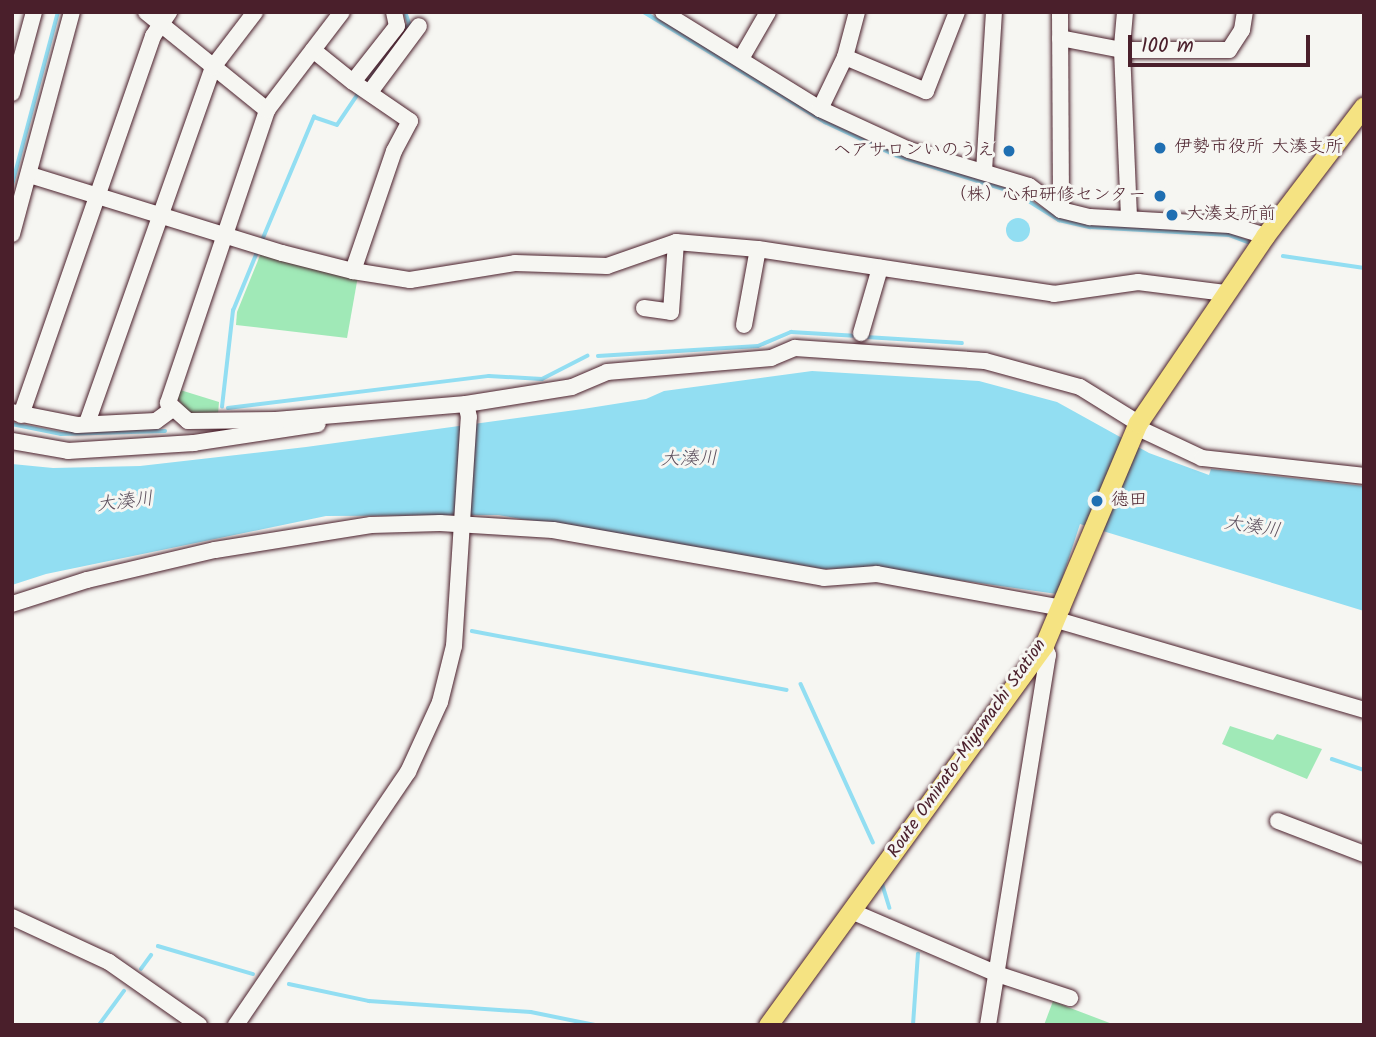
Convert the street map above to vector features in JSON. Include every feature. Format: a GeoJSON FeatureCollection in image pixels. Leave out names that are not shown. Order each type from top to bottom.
{"type":"FeatureCollection","features":[{"type":"Feature","properties":{"kind":"main road","name":"Route Ominato-Miyamachi Station"},"geometry":{"type":"LineString","coordinates":[[768,1025],[1044,645],[1136,426],[1265,236],[1364,106]]}},
{"type":"Feature","properties":{"kind":"street"},"geometry":{"type":"LineString","coordinates":[[12,93],[34,12]]}},
{"type":"Feature","properties":{"kind":"street"},"geometry":{"type":"LineString","coordinates":[[12,233],[30,175],[72,12]]}},
{"type":"Feature","properties":{"kind":"street"},"geometry":{"type":"LineString","coordinates":[[146,12],[165,18],[213,67],[267,110]]}},
{"type":"Feature","properties":{"kind":"street"},"geometry":{"type":"LineString","coordinates":[[87,422],[213,67],[255,12]]}},
{"type":"Feature","properties":{"kind":"street"},"geometry":{"type":"LineString","coordinates":[[172,410],[170,389],[267,110],[342,12]]}},
{"type":"Feature","properties":{"kind":"street"},"geometry":{"type":"LineString","coordinates":[[362,88],[397,26],[394,12]]}},
{"type":"Feature","properties":{"kind":"street"},"geometry":{"type":"LineString","coordinates":[[663,12],[683,27],[742,57],[820,108],[909,150],[1028,186],[1061,210],[1129,219],[1230,225],[1265,236]]}},
{"type":"Feature","properties":{"kind":"street"},"geometry":{"type":"LineString","coordinates":[[683,27],[692,12]]}},
{"type":"Feature","properties":{"kind":"street"},"geometry":{"type":"LineString","coordinates":[[742,57],[768,12]]}},
{"type":"Feature","properties":{"kind":"street"},"geometry":{"type":"LineString","coordinates":[[820,108],[845,57],[857,12]]}},
{"type":"Feature","properties":{"kind":"street"},"geometry":{"type":"LineString","coordinates":[[845,57],[926,91],[957,12]]}},
{"type":"Feature","properties":{"kind":"street"},"geometry":{"type":"LineString","coordinates":[[984,171],[995,12]]}},
{"type":"Feature","properties":{"kind":"street"},"geometry":{"type":"LineString","coordinates":[[1060,12],[1061,210]]}},
{"type":"Feature","properties":{"kind":"street"},"geometry":{"type":"LineString","coordinates":[[1125,12],[1122,50],[1129,219]]}},
{"type":"Feature","properties":{"kind":"street"},"geometry":{"type":"LineString","coordinates":[[1060,38],[1122,50],[1229,50],[1242,30],[1245,12]]}},
{"type":"Feature","properties":{"kind":"street"},"geometry":{"type":"LineString","coordinates":[[165,18],[17,414],[87,422],[156,421],[172,410]]}},
{"type":"Feature","properties":{"kind":"street"},"geometry":{"type":"LineString","coordinates":[[362,88],[419,26]]}},
{"type":"Feature","properties":{"kind":"street"},"geometry":{"type":"LineString","coordinates":[[313,50],[410,121],[394,151],[353,271]]}},
{"type":"Feature","properties":{"kind":"street"},"geometry":{"type":"LineString","coordinates":[[30,175],[260,246],[353,271],[410,281],[515,263],[607,266],[676,242],[758,249],[1054,294],[1138,282],[1225,293]]}},
{"type":"Feature","properties":{"kind":"street"},"geometry":{"type":"LineString","coordinates":[[644,308],[671,312],[676,242]]}},
{"type":"Feature","properties":{"kind":"street"},"geometry":{"type":"LineString","coordinates":[[744,326],[758,249]]}},
{"type":"Feature","properties":{"kind":"street"},"geometry":{"type":"LineString","coordinates":[[861,333],[880,268]]}},
{"type":"Feature","properties":{"kind":"street"},"geometry":{"type":"LineString","coordinates":[[236,1025],[380,818],[430,727],[454,646],[463,523],[467,411],[478,399],[572,387],[607,372],[771,358],[795,348],[985,360],[1080,387],[1136,426],[1202,458],[1364,476]]}},
{"type":"Feature","properties":{"kind":"street"},"geometry":{"type":"LineString","coordinates":[[172,410],[188,421],[467,411]]}},
{"type":"Feature","properties":{"kind":"street"},"geometry":{"type":"LineString","coordinates":[[12,441],[68,451],[194,443],[304,428],[348,414]]}},
{"type":"Feature","properties":{"kind":"street"},"geometry":{"type":"LineString","coordinates":[[12,604],[87,580],[278,538],[371,525],[463,523],[553,530],[824,578],[877,574],[1059,614],[1364,710]]}},
{"type":"Feature","properties":{"kind":"street"},"geometry":{"type":"LineString","coordinates":[[988,1025],[1048,655],[1044,645]]}},
{"type":"Feature","properties":{"kind":"street"},"geometry":{"type":"LineString","coordinates":[[1278,821],[1364,854]]}},
{"type":"Feature","properties":{"kind":"street"},"geometry":{"type":"LineString","coordinates":[[851,911],[997,974],[1070,998]]}},
{"type":"Feature","properties":{"kind":"street"},"geometry":{"type":"LineString","coordinates":[[12,917],[109,962],[199,1025]]}},
{"type":"Feature","properties":{"kind":"green space"},"geometry":{"type":"Polygon","coordinates":[[[261,253],[358,276],[347,338],[236,325],[237,312],[261,253]]]}},
{"type":"Feature","properties":{"kind":"green space"},"geometry":{"type":"Polygon","coordinates":[[[177,389],[219,402],[218,414],[190,415],[175,395],[177,389]]]}},
{"type":"Feature","properties":{"kind":"green space"},"geometry":{"type":"Polygon","coordinates":[[[1230,726],[1273,740],[1277,734],[1322,749],[1307,779],[1222,744],[1230,726]]]}},
{"type":"Feature","properties":{"kind":"green space"},"geometry":{"type":"Polygon","coordinates":[[[1053,1001],[1065,1006],[1115,1025],[1044,1025],[1053,1001]]]}},
{"type":"Feature","properties":{"kind":"water"},"geometry":{"type":"Polygon","coordinates":[[[1018,218],[1027,221],[1030,230],[1027,239],[1018,242],[1009,239],[1006,230],[1009,221],[1018,218]]]}},
{"type":"Feature","properties":{"kind":"water","name":"大湊川"},"geometry":{"type":"Polygon","coordinates":[[[812,371],[979,381],[1057,402],[1149,453],[1209,475],[1211,469],[1364,486],[1364,611],[1080,524],[1057,594],[873,568],[823,569],[498,515],[326,516],[46,574],[12,585],[12,464],[53,468],[140,466],[306,447],[583,409],[646,399],[664,391],[812,371]]]}},
{"type":"Feature","properties":{"kind":"waterway"},"geometry":{"type":"LineString","coordinates":[[12,185],[58,12]]}},
{"type":"Feature","properties":{"kind":"waterway"},"geometry":{"type":"LineString","coordinates":[[364,86],[409,24],[405,12]]}},
{"type":"Feature","properties":{"kind":"waterway"},"geometry":{"type":"LineString","coordinates":[[644,12],[825,122],[895,155],[1016,193],[1059,220],[1090,227],[1229,235],[1248,242]]}},
{"type":"Feature","properties":{"kind":"waterway"},"geometry":{"type":"LineString","coordinates":[[261,243],[314,117],[337,125],[359,92]]}},
{"type":"Feature","properties":{"kind":"waterway"},"geometry":{"type":"LineString","coordinates":[[222,407],[233,311],[258,250]]}},
{"type":"Feature","properties":{"kind":"waterway"},"geometry":{"type":"LineString","coordinates":[[1283,256],[1364,268]]}},
{"type":"Feature","properties":{"kind":"waterway"},"geometry":{"type":"LineString","coordinates":[[598,356],[758,346],[791,332],[858,336]]}},
{"type":"Feature","properties":{"kind":"waterway"},"geometry":{"type":"LineString","coordinates":[[866,337],[962,343]]}},
{"type":"Feature","properties":{"kind":"waterway"},"geometry":{"type":"LineString","coordinates":[[228,408],[489,376],[542,379],[587,356]]}},
{"type":"Feature","properties":{"kind":"waterway"},"geometry":{"type":"LineString","coordinates":[[12,424],[61,434],[165,431]]}},
{"type":"Feature","properties":{"kind":"waterway"},"geometry":{"type":"LineString","coordinates":[[472,631],[787,690]]}},
{"type":"Feature","properties":{"kind":"waterway"},"geometry":{"type":"LineString","coordinates":[[801,684],[873,842]]}},
{"type":"Feature","properties":{"kind":"waterway"},"geometry":{"type":"LineString","coordinates":[[1332,759],[1364,770]]}},
{"type":"Feature","properties":{"kind":"waterway"},"geometry":{"type":"LineString","coordinates":[[881,879],[890,908]]}},
{"type":"Feature","properties":{"kind":"waterway"},"geometry":{"type":"LineString","coordinates":[[158,946],[253,974]]}},
{"type":"Feature","properties":{"kind":"waterway"},"geometry":{"type":"LineString","coordinates":[[913,1025],[918,954]]}},
{"type":"Feature","properties":{"kind":"waterway"},"geometry":{"type":"LineString","coordinates":[[141,969],[151,955]]}},
{"type":"Feature","properties":{"kind":"waterway"},"geometry":{"type":"LineString","coordinates":[[289,984],[369,1001],[531,1012],[595,1025]]}},
{"type":"Feature","properties":{"kind":"waterway"},"geometry":{"type":"LineString","coordinates":[[99,1025],[124,991]]}},
{"type":"Feature","properties":{"kind":"place","name":"伊勢市役所 大湊支所"},"geometry":{"type":"Point","coordinates":[1160,148]}},
{"type":"Feature","properties":{"kind":"place","name":"ヘアサロンいのうえ"},"geometry":{"type":"Point","coordinates":[1009,151]}},
{"type":"Feature","properties":{"kind":"place","name":"（株）心和研修センター"},"geometry":{"type":"Point","coordinates":[1160,196]}},
{"type":"Feature","properties":{"kind":"place","name":"大湊支所前"},"geometry":{"type":"Point","coordinates":[1172,215]}},
{"type":"Feature","properties":{"kind":"place","name":"徳田"},"geometry":{"type":"Point","coordinates":[1097,501]}}]}
